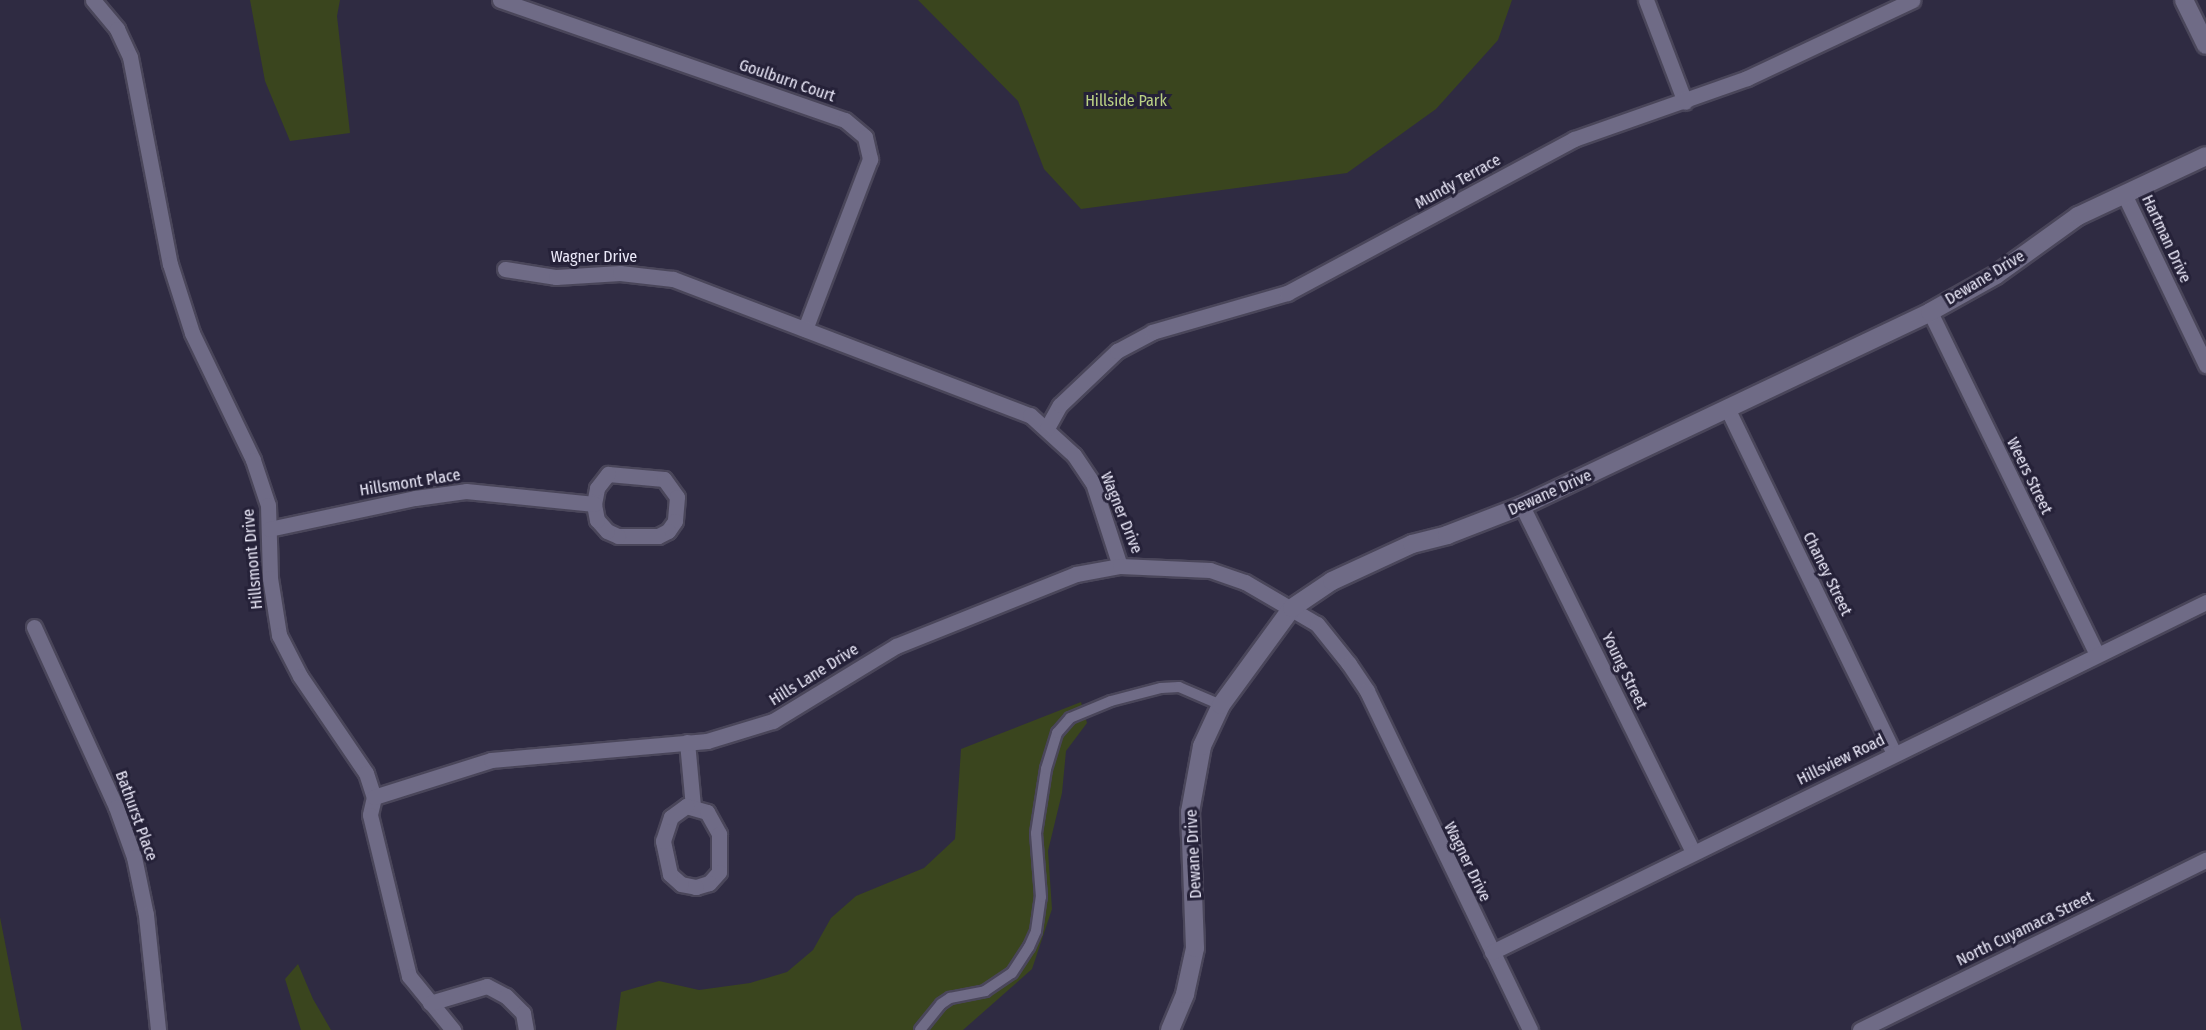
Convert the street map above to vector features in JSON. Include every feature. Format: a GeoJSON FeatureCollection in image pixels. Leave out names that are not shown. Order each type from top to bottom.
{"type":"FeatureCollection","features":[{"type":"Feature","properties":{"kind":"street","name":"Hillsmont Drive"},"geometry":{"type":"LineString","coordinates":[[93,0],[117,29],[130,57],[170,264],[192,333],[253,460],[268,505],[270,578],[279,635],[300,676],[366,773],[374,797],[370,815],[409,976],[453,1030]]}},
{"type":"Feature","properties":{"kind":"street","name":"Goulburn Court"},"geometry":{"type":"LineString","coordinates":[[500,0],[845,120],[865,137],[870,159],[805,329]]}},
{"type":"Feature","properties":{"kind":"street"},"geometry":{"type":"LineString","coordinates":[[1646,0],[1685,102]]}},
{"type":"Feature","properties":{"kind":"street","name":"Mundy Terrace"},"geometry":{"type":"LineString","coordinates":[[1047,428],[1060,405],[1117,351],[1152,332],[1287,293],[1574,139],[1685,102],[1747,78],[1913,0]]}},
{"type":"Feature","properties":{"kind":"street"},"geometry":{"type":"LineString","coordinates":[[2184,0],[2206,45]]}},
{"type":"Feature","properties":{"kind":"street","name":"Dewane Drive"},"geometry":{"type":"LineString","coordinates":[[1170,1030],[1185,994],[1196,948],[1196,895],[1190,828],[1192,790],[1206,736],[1221,705],[1292,608],[1332,581],[1412,544],[1447,535],[1522,506],[1930,312],[1996,275],[2078,216],[2206,156]]}},
{"type":"Feature","properties":{"kind":"street","name":"Hartman Drive"},"geometry":{"type":"LineString","coordinates":[[2124,194],[2206,365]]}},
{"type":"Feature","properties":{"kind":"street","name":"Wagner Drive"},"geometry":{"type":"LineString","coordinates":[[505,269],[556,277],[620,273],[673,279],[1030,415],[1047,428],[1074,455],[1093,483],[1120,566],[1210,570],[1245,582],[1317,624],[1367,691],[1530,1030]]}},
{"type":"Feature","properties":{"kind":"street","name":"Weers Street"},"geometry":{"type":"LineString","coordinates":[[1930,312],[2097,656]]}},
{"type":"Feature","properties":{"kind":"street","name":"Chaney Street"},"geometry":{"type":"LineString","coordinates":[[1728,410],[1894,754]]}},
{"type":"Feature","properties":{"kind":"street"},"geometry":{"type":"LineString","coordinates":[[608,474],[664,479],[677,497],[675,521],[658,536],[618,536],[607,531],[597,520],[594,504],[597,488],[608,474]]}},
{"type":"Feature","properties":{"kind":"street","name":"Hillsmont Place"},"geometry":{"type":"LineString","coordinates":[[269,529],[415,498],[466,491],[594,504]]}},
{"type":"Feature","properties":{"kind":"street","name":"Young Street"},"geometry":{"type":"LineString","coordinates":[[1522,506],[1693,852]]}},
{"type":"Feature","properties":{"kind":"street","name":"Hills Lane Drive"},"geometry":{"type":"LineString","coordinates":[[374,797],[491,760],[707,741],[773,721],[921,634],[1076,574],[1120,566]]}},
{"type":"Feature","properties":{"kind":"street","name":"Hillsview Road"},"geometry":{"type":"LineString","coordinates":[[1492,952],[2206,602]]}},
{"type":"Feature","properties":{"kind":"street","name":"Bathurst Place"},"geometry":{"type":"LineString","coordinates":[[34,627],[116,807],[134,857],[146,915],[158,1030]]}},
{"type":"Feature","properties":{"kind":"street"},"geometry":{"type":"LineString","coordinates":[[920,1030],[941,1004],[951,998],[974,995],[1001,982],[1012,973],[1029,947],[1036,931],[1041,897],[1036,833],[1046,769],[1057,733],[1070,718],[1111,700],[1161,688],[1179,687],[1221,705]]}},
{"type":"Feature","properties":{"kind":"street"},"geometry":{"type":"LineString","coordinates":[[687,742],[693,807]]}},
{"type":"Feature","properties":{"kind":"street"},"geometry":{"type":"LineString","coordinates":[[686,806],[693,807],[707,812],[717,826],[721,865],[709,883],[696,887],[681,884],[670,874],[663,841],[671,817],[686,806]]}},
{"type":"Feature","properties":{"kind":"street","name":"North Cuyamaca Street"},"geometry":{"type":"LineString","coordinates":[[1860,1030],[2206,860]]}},
{"type":"Feature","properties":{"kind":"street"},"geometry":{"type":"LineString","coordinates":[[430,1003],[487,986],[506,996],[523,1013],[526,1030]]}},
{"type":"Feature","properties":{"kind":"green space"},"geometry":{"type":"Polygon","coordinates":[[[250,0],[340,0],[337,16],[350,133],[290,141],[265,81],[250,0]]]}},
{"type":"Feature","properties":{"kind":"green space","name":"Hillside Park"},"geometry":{"type":"Polygon","coordinates":[[[918,0],[1512,0],[1498,40],[1436,109],[1347,173],[1081,209],[1044,169],[1018,101],[918,0]]]}},
{"type":"Feature","properties":{"kind":"green space"},"geometry":{"type":"Polygon","coordinates":[[[1081,702],[1087,723],[1066,751],[1062,793],[1048,851],[1052,909],[1032,969],[963,1030],[616,1030],[621,992],[659,981],[699,990],[750,983],[787,972],[813,950],[831,918],[856,896],[924,868],[955,839],[961,749],[1081,702]]]}},
{"type":"Feature","properties":{"kind":"green space"},"geometry":{"type":"Polygon","coordinates":[[[0,917],[22,1030],[0,1030],[0,917]]]}},
{"type":"Feature","properties":{"kind":"green space"},"geometry":{"type":"Polygon","coordinates":[[[298,964],[313,999],[331,1030],[301,1030],[285,979],[298,964]]]}}]}
